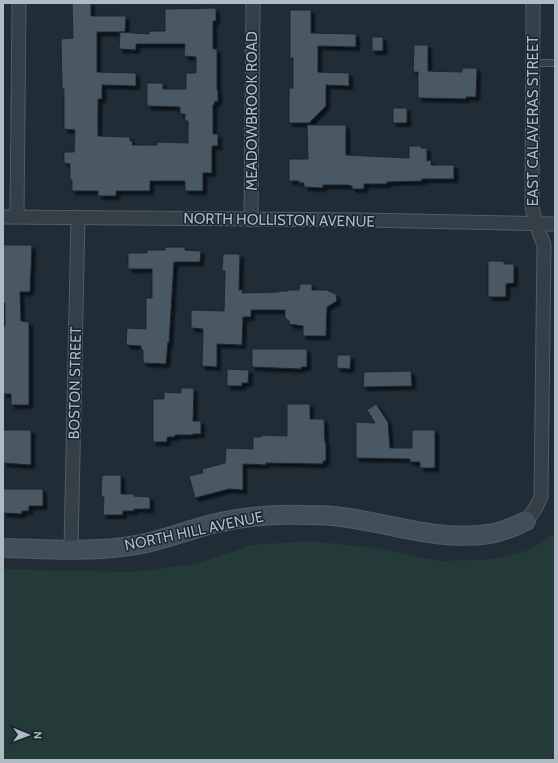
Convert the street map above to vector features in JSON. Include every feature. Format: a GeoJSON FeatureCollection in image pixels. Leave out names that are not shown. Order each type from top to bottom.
{"type":"FeatureCollection","features":[{"type":"Feature","properties":{"kind":"street"},"geometry":{"type":"LineString","coordinates":[[17,217],[19,3]]}},
{"type":"Feature","properties":{"kind":"street","name":"MEADOWBROOK ROAD"},"geometry":{"type":"LineString","coordinates":[[251,220],[253,3]]}},
{"type":"Feature","properties":{"kind":"street","name":"EAST CALAVERAS STREET"},"geometry":{"type":"LineString","coordinates":[[526,521],[535,509],[541,496],[544,245],[536,224],[532,207],[533,3]]}},
{"type":"Feature","properties":{"kind":"street","name":"NORTH HOLLISTON AVENUE"},"geometry":{"type":"LineString","coordinates":[[3,217],[370,220],[555,224]]}},
{"type":"Feature","properties":{"kind":"street","name":"BOSTON STREET"},"geometry":{"type":"LineString","coordinates":[[71,549],[78,217]]}},
{"type":"Feature","properties":{"kind":"street","name":"NORTH HILL AVENUE"},"geometry":{"type":"LineString","coordinates":[[3,548],[110,548],[142,544],[212,524],[272,515],[333,516],[434,535],[489,534],[508,529],[526,521]]}},
{"type":"Feature","properties":{"kind":"lane"},"geometry":{"type":"LineString","coordinates":[[532,62],[555,63]]}},
{"type":"Feature","properties":{"kind":"green space"},"geometry":{"type":"Polygon","coordinates":[[[555,534],[555,760],[3,760],[3,569],[130,572],[194,564],[252,545],[310,541],[378,548],[439,561],[495,559],[529,550],[555,534]]]}},
{"type":"Feature","properties":{"kind":"building"},"geometry":{"type":"Polygon","coordinates":[[[72,3],[91,3],[91,16],[126,16],[125,32],[120,32],[149,34],[149,31],[165,31],[165,9],[216,8],[216,21],[213,21],[213,49],[217,49],[218,102],[215,101],[213,105],[213,134],[218,134],[218,146],[212,146],[212,173],[203,173],[203,191],[185,191],[185,181],[150,181],[150,191],[116,191],[116,196],[98,196],[98,191],[72,191],[70,164],[64,163],[64,152],[74,152],[75,130],[64,129],[64,89],[62,89],[61,39],[73,38],[72,3]],[[97,32],[97,72],[136,73],[136,86],[102,85],[102,99],[98,99],[98,136],[130,137],[130,141],[133,141],[132,145],[157,145],[157,142],[188,143],[188,121],[185,121],[185,114],[180,114],[180,107],[147,106],[147,83],[163,83],[163,89],[186,89],[186,73],[196,73],[196,57],[184,56],[185,44],[136,44],[136,50],[119,49],[120,32],[97,32]]]}},
{"type":"Feature","properties":{"kind":"building"},"geometry":{"type":"Polygon","coordinates":[[[290,10],[311,10],[311,33],[356,34],[356,47],[318,46],[318,72],[349,73],[349,86],[326,85],[326,106],[309,123],[289,123],[289,88],[293,88],[293,58],[290,58],[290,10]]]}},
{"type":"Feature","properties":{"kind":"building"},"geometry":{"type":"Polygon","coordinates":[[[372,37],[383,37],[383,51],[372,51],[372,37]]]}},
{"type":"Feature","properties":{"kind":"building"},"geometry":{"type":"Polygon","coordinates":[[[414,45],[428,45],[428,71],[462,72],[462,68],[477,68],[476,97],[466,97],[466,99],[418,98],[418,72],[413,72],[414,45]]]}},
{"type":"Feature","properties":{"kind":"building"},"geometry":{"type":"Polygon","coordinates":[[[393,108],[407,108],[407,123],[393,123],[393,108]]]}},
{"type":"Feature","properties":{"kind":"building"},"geometry":{"type":"Polygon","coordinates":[[[307,125],[346,125],[346,155],[409,158],[409,146],[421,146],[421,148],[427,148],[427,161],[431,160],[431,165],[454,165],[454,179],[422,179],[422,181],[364,184],[364,189],[352,189],[352,186],[348,185],[323,185],[323,188],[304,187],[304,183],[299,183],[299,181],[289,181],[289,159],[308,159],[307,125]]]}},
{"type":"Feature","properties":{"kind":"building"},"geometry":{"type":"Polygon","coordinates":[[[3,245],[32,245],[30,292],[20,292],[21,321],[29,322],[29,405],[11,405],[11,394],[3,394],[3,338],[5,326],[5,303],[3,303],[3,245]]]}},
{"type":"Feature","properties":{"kind":"building"},"geometry":{"type":"Polygon","coordinates":[[[165,247],[185,247],[185,250],[201,251],[200,262],[174,262],[169,343],[168,342],[166,364],[143,363],[143,350],[141,350],[141,346],[126,345],[127,328],[146,329],[146,298],[152,298],[152,269],[128,269],[128,253],[147,253],[147,250],[165,250],[165,247]]]}},
{"type":"Feature","properties":{"kind":"building"},"geometry":{"type":"Polygon","coordinates":[[[223,254],[240,254],[239,290],[243,290],[242,293],[299,290],[300,284],[312,284],[312,290],[326,290],[336,294],[337,301],[327,307],[326,336],[303,336],[303,326],[289,324],[289,321],[285,318],[285,310],[251,310],[251,317],[243,317],[242,345],[217,344],[217,367],[202,366],[203,329],[191,328],[191,310],[224,311],[225,271],[222,271],[223,254]]]}},
{"type":"Feature","properties":{"kind":"building"},"geometry":{"type":"Polygon","coordinates":[[[488,261],[500,261],[505,262],[504,264],[514,264],[514,283],[506,284],[506,297],[488,297],[488,261]]]}},
{"type":"Feature","properties":{"kind":"building"},"geometry":{"type":"Polygon","coordinates":[[[252,349],[307,349],[307,367],[301,367],[301,369],[252,367],[252,349]]]}},
{"type":"Feature","properties":{"kind":"building"},"geometry":{"type":"Polygon","coordinates":[[[337,355],[351,355],[350,369],[337,368],[337,355]]]}},
{"type":"Feature","properties":{"kind":"building"},"geometry":{"type":"Polygon","coordinates":[[[227,369],[249,370],[248,383],[242,383],[242,386],[227,386],[227,369]]]}},
{"type":"Feature","properties":{"kind":"building"},"geometry":{"type":"Polygon","coordinates":[[[411,371],[412,386],[363,387],[364,372],[411,371]]]}},
{"type":"Feature","properties":{"kind":"building"},"geometry":{"type":"Polygon","coordinates":[[[181,388],[194,388],[193,421],[201,421],[201,434],[175,435],[175,437],[167,437],[167,442],[153,442],[153,399],[164,399],[164,392],[181,393],[181,388]]]}},
{"type":"Feature","properties":{"kind":"building"},"geometry":{"type":"Polygon","coordinates":[[[287,404],[310,404],[310,419],[324,419],[326,461],[323,461],[323,464],[243,464],[243,490],[229,489],[195,498],[189,476],[203,473],[202,469],[225,463],[226,448],[253,449],[253,437],[261,437],[262,435],[287,436],[287,404]]]}},
{"type":"Feature","properties":{"kind":"building"},"geometry":{"type":"Polygon","coordinates":[[[376,404],[388,422],[390,448],[412,448],[412,430],[435,430],[435,468],[420,468],[420,462],[410,462],[410,459],[356,458],[356,422],[375,423],[367,410],[376,404]]]}},
{"type":"Feature","properties":{"kind":"building"},"geometry":{"type":"Polygon","coordinates":[[[3,430],[31,430],[31,465],[3,463],[3,430]]]}},
{"type":"Feature","properties":{"kind":"building"},"geometry":{"type":"Polygon","coordinates":[[[102,475],[121,475],[121,494],[134,494],[134,496],[150,497],[150,509],[123,511],[123,515],[103,515],[104,497],[101,497],[102,475]]]}},
{"type":"Feature","properties":{"kind":"building"},"geometry":{"type":"Polygon","coordinates":[[[3,489],[43,489],[43,506],[29,506],[29,511],[22,511],[22,514],[3,513],[3,489]]]}}]}
